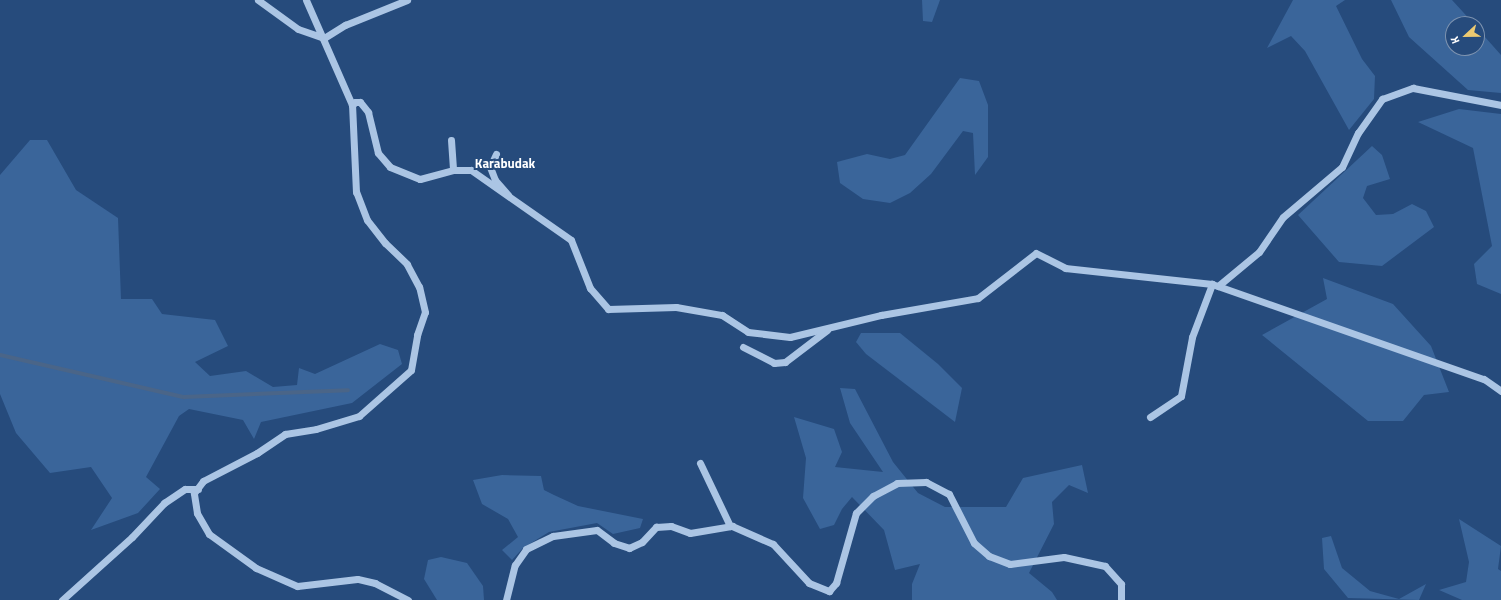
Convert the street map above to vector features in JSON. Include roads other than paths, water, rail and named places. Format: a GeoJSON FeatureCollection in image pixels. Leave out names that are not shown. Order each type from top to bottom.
{"type":"FeatureCollection","features":[{"type":"Feature","properties":{"kind":"street"},"geometry":{"type":"LineString","coordinates":[[258,0],[298,30],[324,38]]}},
{"type":"Feature","properties":{"kind":"street"},"geometry":{"type":"LineString","coordinates":[[306,0],[324,38],[352,105],[356,192],[367,220],[385,244],[408,264],[419,287],[425,312],[417,335],[411,370],[359,416],[316,430],[285,434],[257,453],[203,481],[194,494],[197,513],[209,534],[256,568],[297,586],[357,579],[374,583],[408,600]]}},
{"type":"Feature","properties":{"kind":"street"},"geometry":{"type":"LineString","coordinates":[[324,38],[344,25],[407,0]]}},
{"type":"Feature","properties":{"kind":"street"},"geometry":{"type":"LineString","coordinates":[[1150,417],[1180,396],[1192,337],[1215,285],[1260,252],[1283,217],[1342,167],[1358,133],[1382,99],[1413,88],[1501,105]]}},
{"type":"Feature","properties":{"kind":"street"},"geometry":{"type":"LineString","coordinates":[[352,105],[360,102],[368,112],[378,153],[390,167],[420,179],[453,170],[470,170],[516,204],[571,240],[590,288],[608,309],[676,307],[722,315],[748,332],[790,338],[830,328],[978,298],[1036,254],[1065,268],[1215,285],[1484,379],[1501,391]]}},
{"type":"Feature","properties":{"kind":"street"},"geometry":{"type":"LineString","coordinates":[[451,140],[453,170]]}},
{"type":"Feature","properties":{"kind":"street"},"geometry":{"type":"LineString","coordinates":[[496,154],[490,167],[495,180],[516,204]]}},
{"type":"Feature","properties":{"kind":"street"},"geometry":{"type":"LineString","coordinates":[[743,346],[774,363],[785,362],[830,328]]}},
{"type":"Feature","properties":{"kind":"street"},"geometry":{"type":"LineString","coordinates":[[700,463],[730,526]]}},
{"type":"Feature","properties":{"kind":"street"},"geometry":{"type":"LineString","coordinates":[[506,600],[515,565],[526,549],[553,536],[597,530],[614,543],[629,548],[642,542],[656,527],[671,526],[690,533],[730,526],[774,544],[809,583],[829,591],[836,583],[856,513],[873,496],[898,483],[926,482],[949,494],[974,543],[989,556],[1010,564],[1064,557],[1105,566],[1121,584],[1121,600]]}},
{"type":"Feature","properties":{"kind":"street"},"geometry":{"type":"LineString","coordinates":[[62,600],[132,537],[164,503],[185,489],[198,489]]}},
{"type":"Feature","properties":{"kind":"waterway"},"geometry":{"type":"LineString","coordinates":[[0,355],[184,397],[348,390]]}},
{"type":"Feature","properties":{"kind":"district","name":"Karabudak"},"geometry":{"type":"Point","coordinates":[505,163]}}]}
